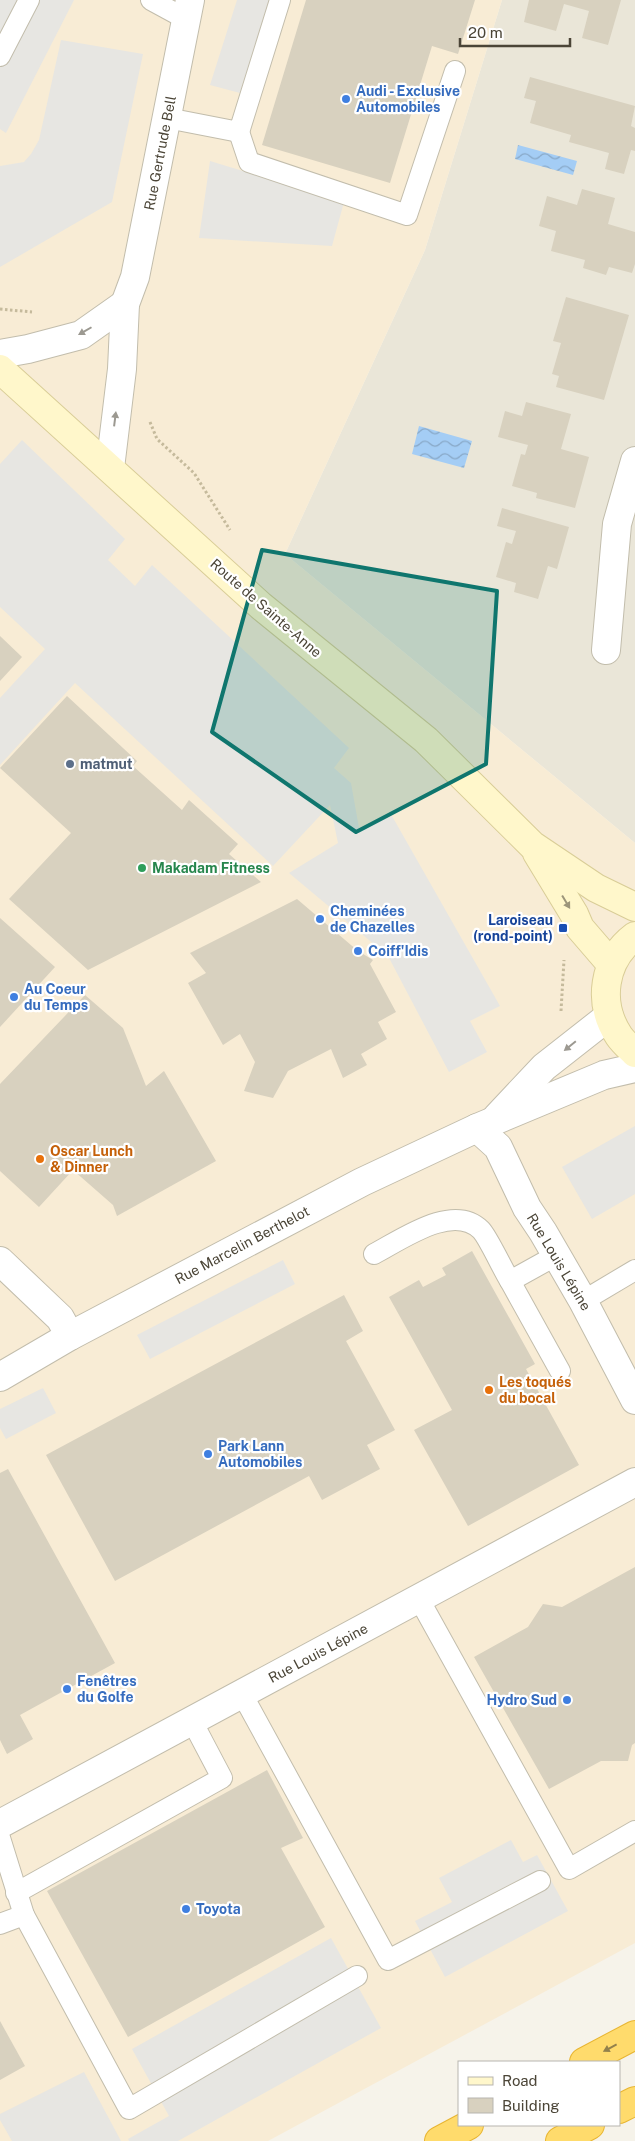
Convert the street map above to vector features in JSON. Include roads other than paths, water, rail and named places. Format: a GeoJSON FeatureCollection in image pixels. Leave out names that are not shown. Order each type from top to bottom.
{"type":"FeatureCollection","features":[{"type":"Feature","properties":{"kind":"highway"},"geometry":{"type":"LineString","coordinates":[[586,2061],[635,2035]]}},
{"type":"Feature","properties":{"kind":"highway"},"geometry":{"type":"LineString","coordinates":[[620,2109],[635,2101]]}},
{"type":"Feature","properties":{"kind":"highway"},"geometry":{"type":"LineString","coordinates":[[439,2141],[467,2126]]}},
{"type":"Feature","properties":{"kind":"highway"},"geometry":{"type":"LineString","coordinates":[[560,2141],[588,2126]]}},
{"type":"Feature","properties":{"kind":"main road","name":"Route de Sainte-Anne"},"geometry":{"type":"LineString","coordinates":[[0,369],[261,606],[426,740],[532,845],[596,888],[635,907]]}},
{"type":"Feature","properties":{"kind":"main road","name":"Route de Sainte-Anne"},"geometry":{"type":"LineString","coordinates":[[532,845],[574,914],[580,928],[611,964]]}},
{"type":"Feature","properties":{"kind":"main road"},"geometry":{"type":"LineString","coordinates":[[635,936],[625,944],[611,964],[606,982],[605,999],[609,1016],[619,1037],[635,1052]]}},
{"type":"Feature","properties":{"kind":"street","name":"Rue Gertrude Bell"},"geometry":{"type":"LineString","coordinates":[[110,468],[122,369],[125,304],[135,277],[188,9]]}},
{"type":"Feature","properties":{"kind":"street"},"geometry":{"type":"LineString","coordinates":[[0,354],[28,349],[80,335],[125,304]]}},
{"type":"Feature","properties":{"kind":"street"},"geometry":{"type":"LineString","coordinates":[[606,650],[618,524],[635,461]]}},
{"type":"Feature","properties":{"kind":"street","name":"Rue Marcelin Berthelot"},"geometry":{"type":"LineString","coordinates":[[484,1126],[544,1067],[609,1016]]}},
{"type":"Feature","properties":{"kind":"street","name":"Rue Marcelin Berthelot"},"geometry":{"type":"LineString","coordinates":[[0,1377],[70,1336],[362,1182],[484,1126],[604,1075],[635,1068]]}},
{"type":"Feature","properties":{"kind":"street","name":"Rue Louis Lépine"},"geometry":{"type":"LineString","coordinates":[[484,1126],[498,1147],[527,1208],[583,1301],[635,1400]]}},
{"type":"Feature","properties":{"kind":"street"},"geometry":{"type":"LineString","coordinates":[[0,1261],[60,1318],[70,1336]]}},
{"type":"Feature","properties":{"kind":"street","name":"Rue Louis Lépine"},"geometry":{"type":"LineString","coordinates":[[0,1824],[635,1482]]}},
{"type":"Feature","properties":{"kind":"lane"},"geometry":{"type":"LineString","coordinates":[[0,56],[29,0]]}},
{"type":"Feature","properties":{"kind":"lane"},"geometry":{"type":"LineString","coordinates":[[151,0],[188,9]]}},
{"type":"Feature","properties":{"kind":"lane"},"geometry":{"type":"LineString","coordinates":[[280,0],[239,132],[249,162],[407,215],[456,71]]}},
{"type":"Feature","properties":{"kind":"lane"},"geometry":{"type":"LineString","coordinates":[[167,118],[239,132]]}},
{"type":"Feature","properties":{"kind":"lane"},"geometry":{"type":"LineString","coordinates":[[374,1254],[432,1223],[446,1220],[466,1222],[481,1230],[560,1371]]}},
{"type":"Feature","properties":{"kind":"lane"},"geometry":{"type":"LineString","coordinates":[[510,1281],[557,1255]]}},
{"type":"Feature","properties":{"kind":"lane"},"geometry":{"type":"LineString","coordinates":[[583,1301],[635,1270]]}},
{"type":"Feature","properties":{"kind":"lane"},"geometry":{"type":"LineString","coordinates":[[419,1598],[570,1869],[635,1831]]}},
{"type":"Feature","properties":{"kind":"lane"},"geometry":{"type":"LineString","coordinates":[[242,1694],[388,1960],[540,1881]]}},
{"type":"Feature","properties":{"kind":"lane"},"geometry":{"type":"LineString","coordinates":[[16,1892],[222,1778],[192,1720]]}},
{"type":"Feature","properties":{"kind":"lane"},"geometry":{"type":"LineString","coordinates":[[0,1838],[24,1915],[129,2109],[357,1976]]}},
{"type":"Feature","properties":{"kind":"lane"},"geometry":{"type":"LineString","coordinates":[[0,1924],[24,1915]]}},
{"type":"Feature","properties":{"kind":"water"},"geometry":{"type":"Polygon","coordinates":[[[518,145],[577,161],[573,175],[515,159],[518,145]]]}},
{"type":"Feature","properties":{"kind":"water"},"geometry":{"type":"Polygon","coordinates":[[[419,426],[472,441],[464,468],[412,454],[419,426]]]}},
{"type":"Feature","properties":{"kind":"place","name":"Audi - Exclusive Automobiles"},"geometry":{"type":"Point","coordinates":[346,99]}},
{"type":"Feature","properties":{"kind":"place","name":"matmut"},"geometry":{"type":"Point","coordinates":[70,764]}},
{"type":"Feature","properties":{"kind":"place","name":"Makadam Fitness"},"geometry":{"type":"Point","coordinates":[142,868]}},
{"type":"Feature","properties":{"kind":"place","name":"Cheminées de Chazelles"},"geometry":{"type":"Point","coordinates":[320,919]}},
{"type":"Feature","properties":{"kind":"place","name":"Laroiseau (rond-point)"},"geometry":{"type":"Point","coordinates":[563,928]}},
{"type":"Feature","properties":{"kind":"place","name":"Coiff'Idis"},"geometry":{"type":"Point","coordinates":[358,951]}},
{"type":"Feature","properties":{"kind":"place","name":"Au Coeur du Temps"},"geometry":{"type":"Point","coordinates":[14,997]}},
{"type":"Feature","properties":{"kind":"place","name":"Oscar Lunch & Dinner"},"geometry":{"type":"Point","coordinates":[40,1159]}},
{"type":"Feature","properties":{"kind":"place","name":"Les toqués du bocal"},"geometry":{"type":"Point","coordinates":[489,1390]}},
{"type":"Feature","properties":{"kind":"place","name":"Park Lann Automobiles"},"geometry":{"type":"Point","coordinates":[208,1454]}},
{"type":"Feature","properties":{"kind":"place","name":"Fenêtres du Golfe"},"geometry":{"type":"Point","coordinates":[67,1689]}},
{"type":"Feature","properties":{"kind":"place","name":"Hydro Sud"},"geometry":{"type":"Point","coordinates":[567,1700]}},
{"type":"Feature","properties":{"kind":"place","name":"Toyota"},"geometry":{"type":"Point","coordinates":[186,1909]}}]}
